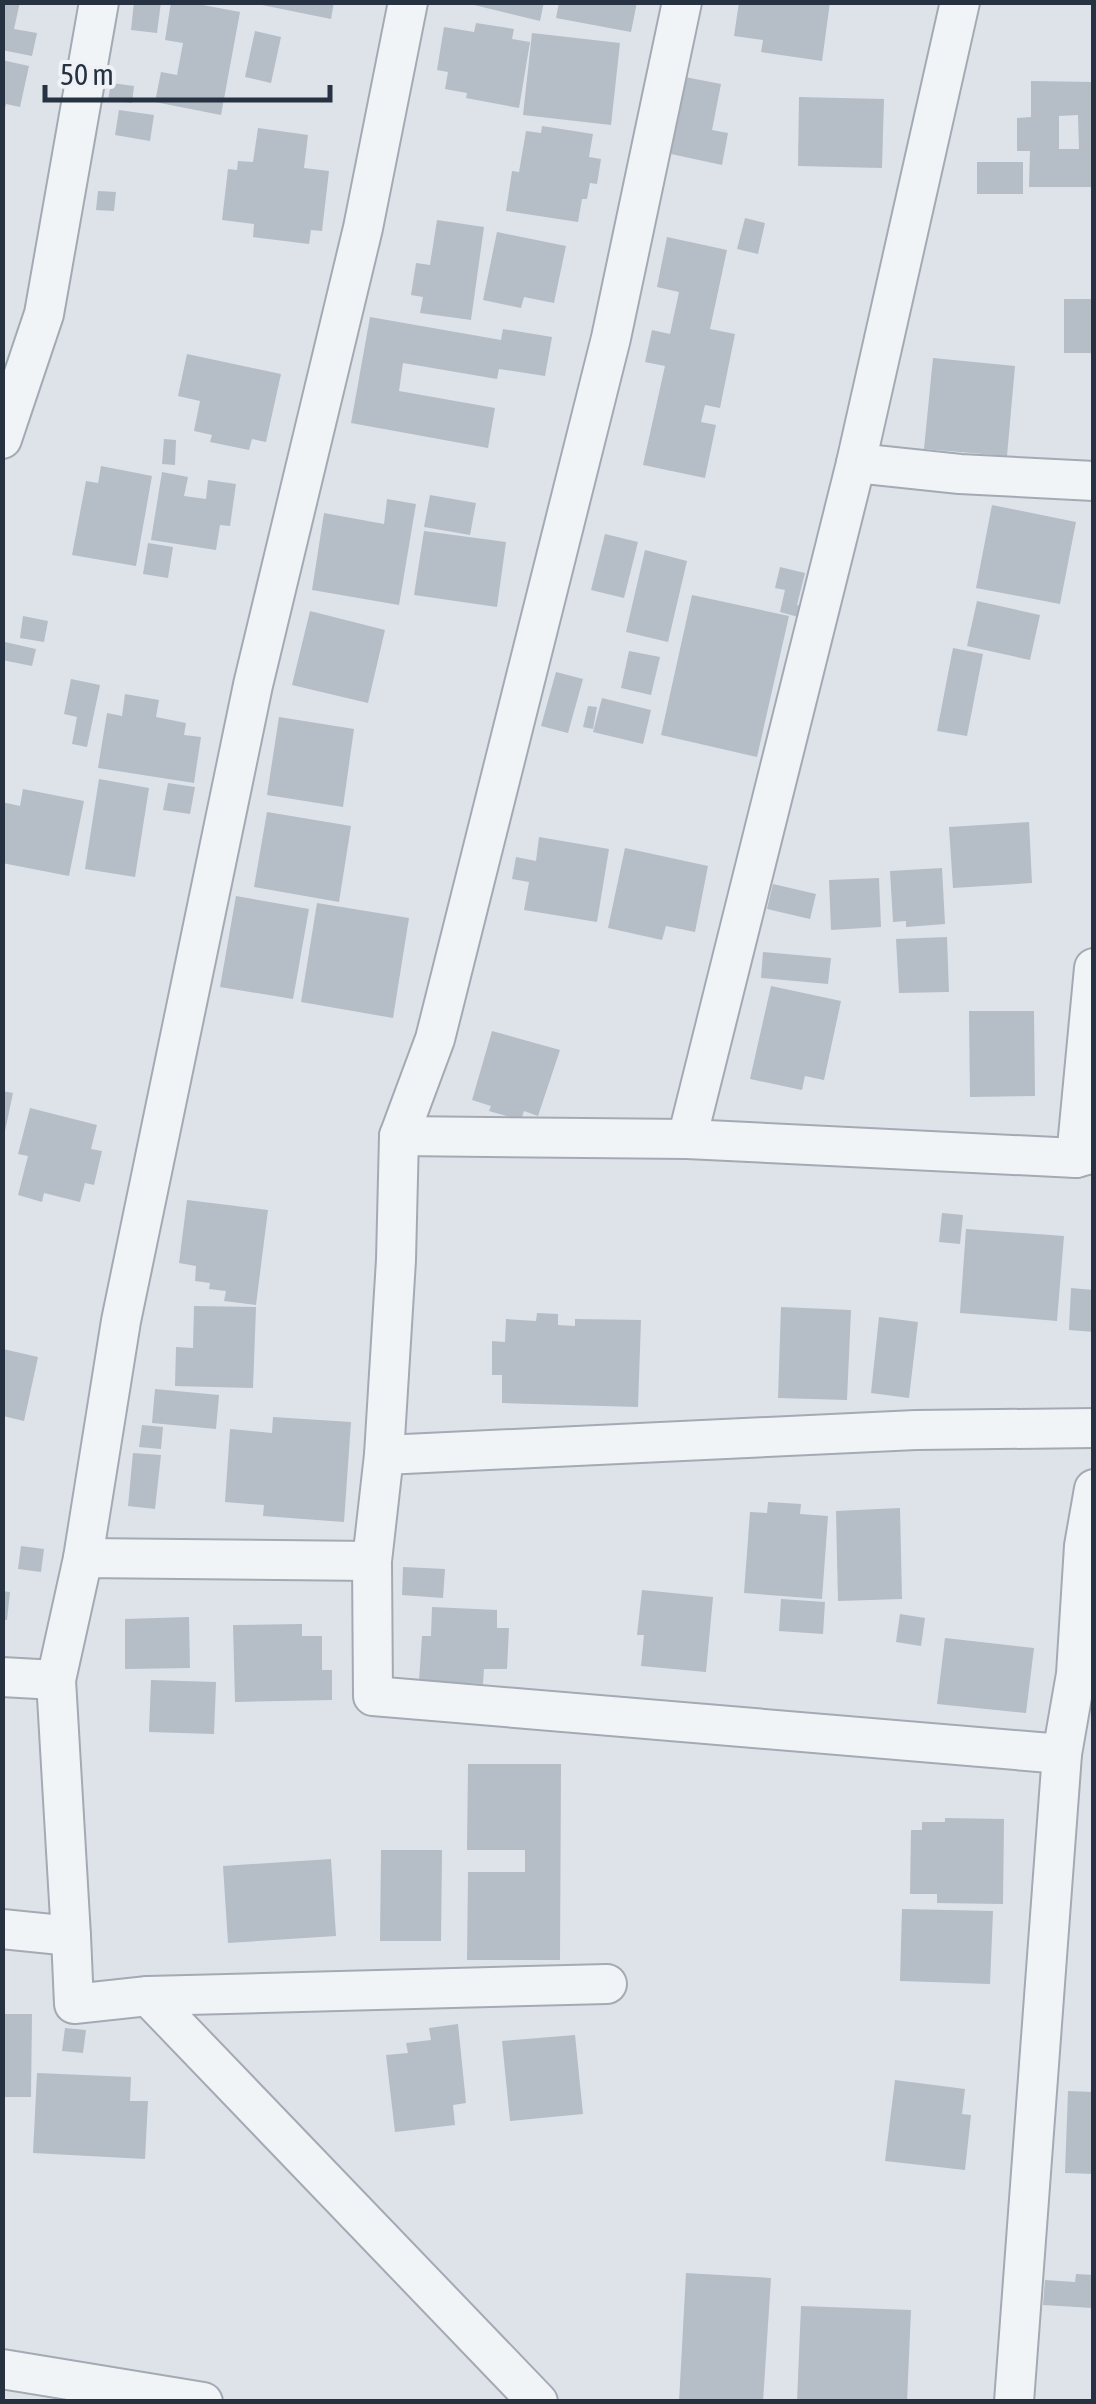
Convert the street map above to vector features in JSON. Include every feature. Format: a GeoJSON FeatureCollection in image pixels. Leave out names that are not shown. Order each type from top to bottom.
{"type":"FeatureCollection","features":[{"type":"Feature","properties":{"kind":"street"},"geometry":{"type":"LineString","coordinates":[[2,440],[44,314],[99,2]]}},
{"type":"Feature","properties":{"kind":"street"},"geometry":{"type":"LineString","coordinates":[[408,2],[363,228],[241,742],[121,1321],[83,1558],[56,1680],[74,2004],[148,1996],[607,1984]]}},
{"type":"Feature","properties":{"kind":"street"},"geometry":{"type":"LineString","coordinates":[[682,2],[602,375],[435,1039],[399,1136],[384,1455],[372,1561],[372,1696],[1062,1754]]}},
{"type":"Feature","properties":{"kind":"street"},"geometry":{"type":"LineString","coordinates":[[687,1139],[856,463],[960,2]]}},
{"type":"Feature","properties":{"kind":"street"},"geometry":{"type":"LineString","coordinates":[[856,463],[960,474],[1094,481]]}},
{"type":"Feature","properties":{"kind":"street"},"geometry":{"type":"LineString","coordinates":[[399,1136],[687,1139],[1085,1156],[1094,968]]}},
{"type":"Feature","properties":{"kind":"street"},"geometry":{"type":"LineString","coordinates":[[384,1455],[916,1430],[1094,1428]]}},
{"type":"Feature","properties":{"kind":"street"},"geometry":{"type":"LineString","coordinates":[[1014,2402],[1062,1754],[1076,1674],[1084,1546],[1094,1489]]}},
{"type":"Feature","properties":{"kind":"street"},"geometry":{"type":"LineString","coordinates":[[83,1558],[372,1561]]}},
{"type":"Feature","properties":{"kind":"street"},"geometry":{"type":"LineString","coordinates":[[2,1676],[56,1680]]}},
{"type":"Feature","properties":{"kind":"street"},"geometry":{"type":"LineString","coordinates":[[2,1929],[71,1936]]}},
{"type":"Feature","properties":{"kind":"street"},"geometry":{"type":"LineString","coordinates":[[148,1996],[538,2402]]}},
{"type":"Feature","properties":{"kind":"street"},"geometry":{"type":"LineString","coordinates":[[13,2380],[203,2402]]}},
{"type":"Feature","properties":{"kind":"building"},"geometry":{"type":"Polygon","coordinates":[[[2,2],[20,2],[14,29],[37,33],[32,56],[2,50],[2,2]]]}},
{"type":"Feature","properties":{"kind":"building"},"geometry":{"type":"Polygon","coordinates":[[[134,2],[161,2],[157,33],[131,30],[134,2]]]}},
{"type":"Feature","properties":{"kind":"building"},"geometry":{"type":"Polygon","coordinates":[[[171,2],[240,12],[221,115],[155,102],[161,72],[177,75],[183,43],[165,40],[171,2]]]}},
{"type":"Feature","properties":{"kind":"building"},"geometry":{"type":"Polygon","coordinates":[[[257,2],[334,2],[331,19],[257,2]]]}},
{"type":"Feature","properties":{"kind":"building"},"geometry":{"type":"Polygon","coordinates":[[[462,2],[544,2],[540,21],[462,2]]]}},
{"type":"Feature","properties":{"kind":"building"},"geometry":{"type":"Polygon","coordinates":[[[559,2],[637,2],[631,32],[556,18],[559,2]]]}},
{"type":"Feature","properties":{"kind":"building"},"geometry":{"type":"Polygon","coordinates":[[[739,2],[830,2],[822,61],[761,52],[763,40],[734,36],[739,2]]]}},
{"type":"Feature","properties":{"kind":"building"},"geometry":{"type":"Polygon","coordinates":[[[476,23],[514,29],[512,39],[530,42],[519,108],[466,98],[467,93],[445,89],[448,72],[437,70],[444,27],[474,32],[476,23]]]}},
{"type":"Feature","properties":{"kind":"building"},"geometry":{"type":"Polygon","coordinates":[[[255,31],[281,37],[271,83],[245,77],[255,31]]]}},
{"type":"Feature","properties":{"kind":"building"},"geometry":{"type":"Polygon","coordinates":[[[532,33],[620,43],[611,125],[523,115],[532,33]]]}},
{"type":"Feature","properties":{"kind":"building"},"geometry":{"type":"Polygon","coordinates":[[[2,60],[29,66],[20,107],[6,104],[4,114],[2,60]]]}},
{"type":"Feature","properties":{"kind":"building"},"geometry":{"type":"Polygon","coordinates":[[[685,77],[721,84],[712,130],[728,133],[722,165],[671,154],[685,77]]]}},
{"type":"Feature","properties":{"kind":"building"},"geometry":{"type":"Polygon","coordinates":[[[1031,81],[1094,82],[1094,187],[1029,187],[1030,151],[1017,151],[1017,118],[1031,117],[1031,81]],[[1078,115],[1059,116],[1059,149],[1079,149],[1078,115]]]}},
{"type":"Feature","properties":{"kind":"building"},"geometry":{"type":"Polygon","coordinates":[[[111,83],[134,86],[132,103],[108,100],[111,83]]]}},
{"type":"Feature","properties":{"kind":"building"},"geometry":{"type":"Polygon","coordinates":[[[799,97],[884,99],[882,168],[798,166],[799,97]]]}},
{"type":"Feature","properties":{"kind":"building"},"geometry":{"type":"Polygon","coordinates":[[[119,110],[154,115],[150,141],[115,135],[119,110]]]}},
{"type":"Feature","properties":{"kind":"building"},"geometry":{"type":"Polygon","coordinates":[[[542,126],[593,134],[589,157],[601,159],[597,184],[590,183],[587,199],[582,199],[578,222],[506,211],[512,171],[519,172],[526,131],[541,133],[542,126]]]}},
{"type":"Feature","properties":{"kind":"building"},"geometry":{"type":"Polygon","coordinates":[[[258,128],[308,135],[304,168],[329,171],[322,231],[311,230],[309,244],[253,237],[254,224],[222,220],[228,169],[237,170],[238,161],[253,162],[258,128]]]}},
{"type":"Feature","properties":{"kind":"building"},"geometry":{"type":"Polygon","coordinates":[[[977,162],[1023,162],[1023,194],[977,194],[977,162]]]}},
{"type":"Feature","properties":{"kind":"building"},"geometry":{"type":"Polygon","coordinates":[[[98,191],[116,192],[114,211],[96,210],[98,191]]]}},
{"type":"Feature","properties":{"kind":"building"},"geometry":{"type":"Polygon","coordinates":[[[745,218],[765,223],[758,254],[737,249],[745,218]]]}},
{"type":"Feature","properties":{"kind":"building"},"geometry":{"type":"Polygon","coordinates":[[[437,220],[484,227],[471,320],[420,313],[423,297],[411,295],[416,263],[430,265],[437,220]]]}},
{"type":"Feature","properties":{"kind":"building"},"geometry":{"type":"Polygon","coordinates":[[[497,232],[566,246],[554,303],[524,297],[521,308],[483,300],[497,232]]]}},
{"type":"Feature","properties":{"kind":"building"},"geometry":{"type":"Polygon","coordinates":[[[667,237],[727,250],[710,329],[735,334],[720,408],[705,405],[701,422],[716,425],[705,478],[643,465],[665,366],[645,362],[652,330],[670,334],[679,292],[657,287],[667,237]]]}},
{"type":"Feature","properties":{"kind":"building"},"geometry":{"type":"Polygon","coordinates":[[[1064,299],[1094,299],[1094,353],[1064,353],[1064,299]]]}},
{"type":"Feature","properties":{"kind":"building"},"geometry":{"type":"Polygon","coordinates":[[[370,317],[501,340],[503,329],[552,337],[545,376],[499,369],[497,379],[403,363],[399,391],[495,408],[488,448],[351,423],[370,317]]]}},
{"type":"Feature","properties":{"kind":"building"},"geometry":{"type":"Polygon","coordinates":[[[187,354],[281,374],[266,442],[252,439],[249,450],[210,442],[212,435],[194,431],[200,401],[178,396],[187,354]]]}},
{"type":"Feature","properties":{"kind":"building"},"geometry":{"type":"Polygon","coordinates":[[[933,358],[1015,366],[1007,456],[924,449],[933,358]]]}},
{"type":"Feature","properties":{"kind":"building"},"geometry":{"type":"Polygon","coordinates":[[[164,439],[176,440],[175,465],[162,464],[164,439]]]}},
{"type":"Feature","properties":{"kind":"building"},"geometry":{"type":"Polygon","coordinates":[[[101,466],[152,476],[136,566],[72,555],[86,481],[98,483],[101,466]]]}},
{"type":"Feature","properties":{"kind":"building"},"geometry":{"type":"Polygon","coordinates":[[[162,472],[188,477],[184,496],[206,499],[208,480],[236,484],[230,526],[220,525],[216,550],[151,540],[162,472]]]}},
{"type":"Feature","properties":{"kind":"building"},"geometry":{"type":"Polygon","coordinates":[[[430,495],[476,503],[470,535],[424,527],[430,495]]]}},
{"type":"Feature","properties":{"kind":"building"},"geometry":{"type":"Polygon","coordinates":[[[387,499],[416,504],[399,605],[312,590],[324,513],[384,524],[387,499]]]}},
{"type":"Feature","properties":{"kind":"building"},"geometry":{"type":"Polygon","coordinates":[[[992,505],[1076,522],[1060,604],[976,588],[992,505]]]}},
{"type":"Feature","properties":{"kind":"building"},"geometry":{"type":"Polygon","coordinates":[[[424,531],[506,542],[497,607],[414,595],[424,531]]]}},
{"type":"Feature","properties":{"kind":"building"},"geometry":{"type":"Polygon","coordinates":[[[605,534],[638,542],[624,598],[591,590],[605,534]]]}},
{"type":"Feature","properties":{"kind":"building"},"geometry":{"type":"Polygon","coordinates":[[[148,543],[173,547],[168,578],[143,574],[148,543]]]}},
{"type":"Feature","properties":{"kind":"building"},"geometry":{"type":"Polygon","coordinates":[[[645,550],[687,561],[668,642],[626,632],[645,550]]]}},
{"type":"Feature","properties":{"kind":"building"},"geometry":{"type":"Polygon","coordinates":[[[780,567],[805,573],[797,605],[805,607],[802,618],[780,612],[785,590],[775,588],[780,567]]]}},
{"type":"Feature","properties":{"kind":"building"},"geometry":{"type":"Polygon","coordinates":[[[692,595],[789,616],[757,757],[661,735],[692,595]]]}},
{"type":"Feature","properties":{"kind":"building"},"geometry":{"type":"Polygon","coordinates":[[[977,601],[1040,615],[1030,660],[967,646],[977,601]]]}},
{"type":"Feature","properties":{"kind":"building"},"geometry":{"type":"Polygon","coordinates":[[[310,611],[385,630],[368,703],[292,685],[310,611]]]}},
{"type":"Feature","properties":{"kind":"building"},"geometry":{"type":"Polygon","coordinates":[[[23,616],[48,621],[44,642],[20,638],[23,616]]]}},
{"type":"Feature","properties":{"kind":"building"},"geometry":{"type":"Polygon","coordinates":[[[5,642],[36,649],[32,666],[2,660],[5,642]]]}},
{"type":"Feature","properties":{"kind":"building"},"geometry":{"type":"Polygon","coordinates":[[[953,648],[983,654],[967,736],[937,731],[953,648]]]}},
{"type":"Feature","properties":{"kind":"building"},"geometry":{"type":"Polygon","coordinates":[[[629,651],[660,657],[651,695],[621,688],[629,651]]]}},
{"type":"Feature","properties":{"kind":"building"},"geometry":{"type":"Polygon","coordinates":[[[556,672],[583,679],[568,733],[541,726],[556,672]]]}},
{"type":"Feature","properties":{"kind":"building"},"geometry":{"type":"Polygon","coordinates":[[[71,679],[100,685],[87,747],[72,744],[77,717],[64,714],[71,679]]]}},
{"type":"Feature","properties":{"kind":"building"},"geometry":{"type":"Polygon","coordinates":[[[125,694],[159,700],[156,717],[186,723],[184,735],[201,737],[194,783],[98,768],[107,713],[122,716],[125,694]]]}},
{"type":"Feature","properties":{"kind":"building"},"geometry":{"type":"Polygon","coordinates":[[[602,698],[651,710],[643,744],[593,732],[602,698]]]}},
{"type":"Feature","properties":{"kind":"building"},"geometry":{"type":"Polygon","coordinates":[[[588,706],[597,707],[593,729],[583,727],[588,706]]]}},
{"type":"Feature","properties":{"kind":"building"},"geometry":{"type":"Polygon","coordinates":[[[279,717],[354,729],[343,807],[267,795],[279,717]]]}},
{"type":"Feature","properties":{"kind":"building"},"geometry":{"type":"Polygon","coordinates":[[[99,779],[149,788],[135,877],[85,869],[99,779]]]}},
{"type":"Feature","properties":{"kind":"building"},"geometry":{"type":"Polygon","coordinates":[[[168,783],[195,787],[190,814],[163,810],[168,783]]]}},
{"type":"Feature","properties":{"kind":"building"},"geometry":{"type":"Polygon","coordinates":[[[23,789],[84,801],[69,876],[2,863],[2,802],[20,806],[23,789]]]}},
{"type":"Feature","properties":{"kind":"building"},"geometry":{"type":"Polygon","coordinates":[[[267,812],[351,826],[339,902],[254,887],[267,812]]]}},
{"type":"Feature","properties":{"kind":"building"},"geometry":{"type":"Polygon","coordinates":[[[1029,822],[1032,883],[953,888],[949,827],[1029,822]]]}},
{"type":"Feature","properties":{"kind":"building"},"geometry":{"type":"Polygon","coordinates":[[[539,837],[609,849],[597,922],[524,910],[529,882],[512,879],[516,857],[536,861],[539,837]]]}},
{"type":"Feature","properties":{"kind":"building"},"geometry":{"type":"Polygon","coordinates":[[[625,848],[708,866],[695,932],[666,926],[662,940],[608,928],[625,848]]]}},
{"type":"Feature","properties":{"kind":"building"},"geometry":{"type":"Polygon","coordinates":[[[942,868],[945,924],[906,927],[906,921],[893,922],[890,871],[942,868]]]}},
{"type":"Feature","properties":{"kind":"building"},"geometry":{"type":"Polygon","coordinates":[[[879,878],[881,927],[831,930],[829,880],[879,878]]]}},
{"type":"Feature","properties":{"kind":"building"},"geometry":{"type":"Polygon","coordinates":[[[773,884],[816,894],[810,919],[767,909],[773,884]]]}},
{"type":"Feature","properties":{"kind":"building"},"geometry":{"type":"Polygon","coordinates":[[[236,896],[309,909],[293,999],[220,987],[236,896]]]}},
{"type":"Feature","properties":{"kind":"building"},"geometry":{"type":"Polygon","coordinates":[[[317,903],[409,918],[393,1018],[301,1002],[317,903]]]}},
{"type":"Feature","properties":{"kind":"building"},"geometry":{"type":"Polygon","coordinates":[[[947,937],[949,992],[899,993],[896,939],[947,937]]]}},
{"type":"Feature","properties":{"kind":"building"},"geometry":{"type":"Polygon","coordinates":[[[763,952],[831,958],[828,984],[761,978],[763,952]]]}},
{"type":"Feature","properties":{"kind":"building"},"geometry":{"type":"Polygon","coordinates":[[[771,986],[841,1001],[824,1080],[805,1076],[802,1090],[750,1079],[771,986]]]}},
{"type":"Feature","properties":{"kind":"building"},"geometry":{"type":"Polygon","coordinates":[[[969,1011],[1034,1011],[1035,1096],[970,1097],[969,1011]]]}},
{"type":"Feature","properties":{"kind":"building"},"geometry":{"type":"Polygon","coordinates":[[[492,1031],[560,1050],[538,1116],[524,1111],[521,1120],[489,1111],[491,1106],[472,1100],[492,1031]]]}},
{"type":"Feature","properties":{"kind":"building"},"geometry":{"type":"Polygon","coordinates":[[[2,1091],[13,1093],[4,1136],[2,1136],[2,1091]]]}},
{"type":"Feature","properties":{"kind":"building"},"geometry":{"type":"Polygon","coordinates":[[[30,1108],[97,1125],[91,1149],[102,1151],[94,1185],[85,1183],[80,1202],[44,1193],[42,1202],[18,1195],[28,1156],[18,1154],[30,1108]]]}},
{"type":"Feature","properties":{"kind":"building"},"geometry":{"type":"Polygon","coordinates":[[[187,1200],[268,1210],[256,1305],[224,1301],[226,1291],[209,1289],[210,1283],[195,1281],[196,1266],[179,1263],[187,1200]]]}},
{"type":"Feature","properties":{"kind":"building"},"geometry":{"type":"Polygon","coordinates":[[[942,1213],[963,1215],[960,1244],[939,1242],[942,1213]]]}},
{"type":"Feature","properties":{"kind":"building"},"geometry":{"type":"Polygon","coordinates":[[[966,1229],[1064,1236],[1057,1321],[960,1313],[966,1229]]]}},
{"type":"Feature","properties":{"kind":"building"},"geometry":{"type":"Polygon","coordinates":[[[1071,1288],[1094,1290],[1094,1332],[1069,1330],[1071,1288]]]}},
{"type":"Feature","properties":{"kind":"building"},"geometry":{"type":"Polygon","coordinates":[[[194,1306],[256,1307],[253,1388],[175,1386],[176,1347],[193,1348],[194,1306]]]}},
{"type":"Feature","properties":{"kind":"building"},"geometry":{"type":"Polygon","coordinates":[[[781,1307],[851,1310],[847,1400],[778,1398],[781,1307]]]}},
{"type":"Feature","properties":{"kind":"building"},"geometry":{"type":"Polygon","coordinates":[[[537,1313],[558,1314],[558,1325],[575,1326],[575,1319],[641,1320],[638,1407],[502,1403],[502,1375],[492,1375],[492,1341],[505,1342],[506,1319],[536,1321],[537,1313]]]}},
{"type":"Feature","properties":{"kind":"building"},"geometry":{"type":"Polygon","coordinates":[[[879,1317],[918,1322],[909,1398],[871,1393],[879,1317]]]}},
{"type":"Feature","properties":{"kind":"building"},"geometry":{"type":"Polygon","coordinates":[[[3,1349],[38,1357],[24,1421],[3,1416],[3,1349]]]}},
{"type":"Feature","properties":{"kind":"building"},"geometry":{"type":"Polygon","coordinates":[[[155,1389],[219,1395],[216,1429],[152,1423],[155,1389]]]}},
{"type":"Feature","properties":{"kind":"building"},"geometry":{"type":"Polygon","coordinates":[[[273,1417],[351,1422],[344,1522],[263,1516],[264,1505],[225,1502],[230,1429],[272,1433],[273,1417]]]}},
{"type":"Feature","properties":{"kind":"building"},"geometry":{"type":"Polygon","coordinates":[[[142,1425],[163,1427],[161,1449],[139,1447],[142,1425]]]}},
{"type":"Feature","properties":{"kind":"building"},"geometry":{"type":"Polygon","coordinates":[[[133,1453],[161,1455],[155,1509],[128,1506],[133,1453]]]}},
{"type":"Feature","properties":{"kind":"building"},"geometry":{"type":"Polygon","coordinates":[[[768,1502],[801,1504],[800,1514],[828,1516],[822,1599],[744,1593],[750,1512],[767,1513],[768,1502]]]}},
{"type":"Feature","properties":{"kind":"building"},"geometry":{"type":"Polygon","coordinates":[[[900,1508],[902,1599],[838,1601],[836,1511],[900,1508]]]}},
{"type":"Feature","properties":{"kind":"building"},"geometry":{"type":"Polygon","coordinates":[[[21,1546],[44,1549],[41,1572],[18,1569],[21,1546]]]}},
{"type":"Feature","properties":{"kind":"building"},"geometry":{"type":"Polygon","coordinates":[[[403,1567],[445,1569],[443,1598],[402,1595],[403,1567]]]}},
{"type":"Feature","properties":{"kind":"building"},"geometry":{"type":"Polygon","coordinates":[[[642,1590],[713,1597],[706,1672],[641,1666],[644,1635],[637,1635],[642,1590]]]}},
{"type":"Feature","properties":{"kind":"building"},"geometry":{"type":"Polygon","coordinates":[[[2,1591],[10,1592],[7,1620],[2,1620],[2,1591]]]}},
{"type":"Feature","properties":{"kind":"building"},"geometry":{"type":"Polygon","coordinates":[[[781,1599],[825,1602],[823,1634],[779,1631],[781,1599]]]}},
{"type":"Feature","properties":{"kind":"building"},"geometry":{"type":"Polygon","coordinates":[[[432,1607],[497,1610],[497,1628],[509,1628],[507,1669],[484,1669],[483,1684],[419,1681],[422,1636],[431,1636],[432,1607]]]}},
{"type":"Feature","properties":{"kind":"building"},"geometry":{"type":"Polygon","coordinates":[[[900,1614],[925,1618],[921,1646],[896,1642],[900,1614]]]}},
{"type":"Feature","properties":{"kind":"building"},"geometry":{"type":"Polygon","coordinates":[[[189,1617],[190,1668],[125,1669],[125,1619],[189,1617]]]}},
{"type":"Feature","properties":{"kind":"building"},"geometry":{"type":"Polygon","coordinates":[[[302,1624],[302,1636],[322,1636],[322,1670],[332,1670],[332,1700],[235,1702],[233,1625],[302,1624]]]}},
{"type":"Feature","properties":{"kind":"building"},"geometry":{"type":"Polygon","coordinates":[[[945,1638],[1034,1648],[1026,1713],[937,1704],[945,1638]]]}},
{"type":"Feature","properties":{"kind":"building"},"geometry":{"type":"Polygon","coordinates":[[[151,1680],[216,1682],[214,1734],[149,1732],[151,1680]]]}},
{"type":"Feature","properties":{"kind":"building"},"geometry":{"type":"Polygon","coordinates":[[[468,1764],[561,1764],[560,1960],[467,1960],[468,1872],[525,1872],[525,1850],[467,1850],[468,1764]]]}},
{"type":"Feature","properties":{"kind":"building"},"geometry":{"type":"Polygon","coordinates":[[[945,1818],[1004,1819],[1003,1904],[937,1903],[937,1894],[910,1894],[911,1830],[922,1830],[922,1822],[945,1822],[945,1818]]]}},
{"type":"Feature","properties":{"kind":"building"},"geometry":{"type":"Polygon","coordinates":[[[381,1850],[442,1850],[441,1941],[380,1941],[381,1850]]]}},
{"type":"Feature","properties":{"kind":"building"},"geometry":{"type":"Polygon","coordinates":[[[331,1859],[336,1936],[228,1943],[223,1866],[331,1859]]]}},
{"type":"Feature","properties":{"kind":"building"},"geometry":{"type":"Polygon","coordinates":[[[902,1909],[993,1911],[990,1984],[900,1981],[902,1909]]]}},
{"type":"Feature","properties":{"kind":"building"},"geometry":{"type":"Polygon","coordinates":[[[2,2014],[32,2014],[31,2097],[2,2097],[2,2014]]]}},
{"type":"Feature","properties":{"kind":"building"},"geometry":{"type":"Polygon","coordinates":[[[458,2024],[466,2103],[453,2105],[455,2125],[395,2132],[386,2055],[408,2053],[406,2043],[431,2040],[429,2028],[458,2024]]]}},
{"type":"Feature","properties":{"kind":"building"},"geometry":{"type":"Polygon","coordinates":[[[65,2028],[86,2030],[83,2053],[62,2051],[65,2028]]]}},
{"type":"Feature","properties":{"kind":"building"},"geometry":{"type":"Polygon","coordinates":[[[575,2035],[583,2114],[510,2121],[502,2041],[575,2035]]]}},
{"type":"Feature","properties":{"kind":"building"},"geometry":{"type":"Polygon","coordinates":[[[37,2073],[131,2077],[130,2101],[148,2101],[145,2159],[33,2153],[37,2073]]]}},
{"type":"Feature","properties":{"kind":"building"},"geometry":{"type":"Polygon","coordinates":[[[895,2080],[965,2089],[962,2114],[971,2115],[965,2170],[885,2161],[895,2080]]]}},
{"type":"Feature","properties":{"kind":"building"},"geometry":{"type":"Polygon","coordinates":[[[1068,2091],[1094,2092],[1094,2174],[1065,2173],[1068,2091]]]}},
{"type":"Feature","properties":{"kind":"building"},"geometry":{"type":"Polygon","coordinates":[[[686,2273],[771,2278],[763,2402],[679,2402],[686,2273]]]}},
{"type":"Feature","properties":{"kind":"building"},"geometry":{"type":"Polygon","coordinates":[[[1076,2274],[1094,2275],[1092,2308],[1043,2305],[1045,2280],[1075,2282],[1076,2274]]]}},
{"type":"Feature","properties":{"kind":"building"},"geometry":{"type":"Polygon","coordinates":[[[801,2306],[911,2310],[907,2402],[797,2402],[801,2306]]]}}]}
